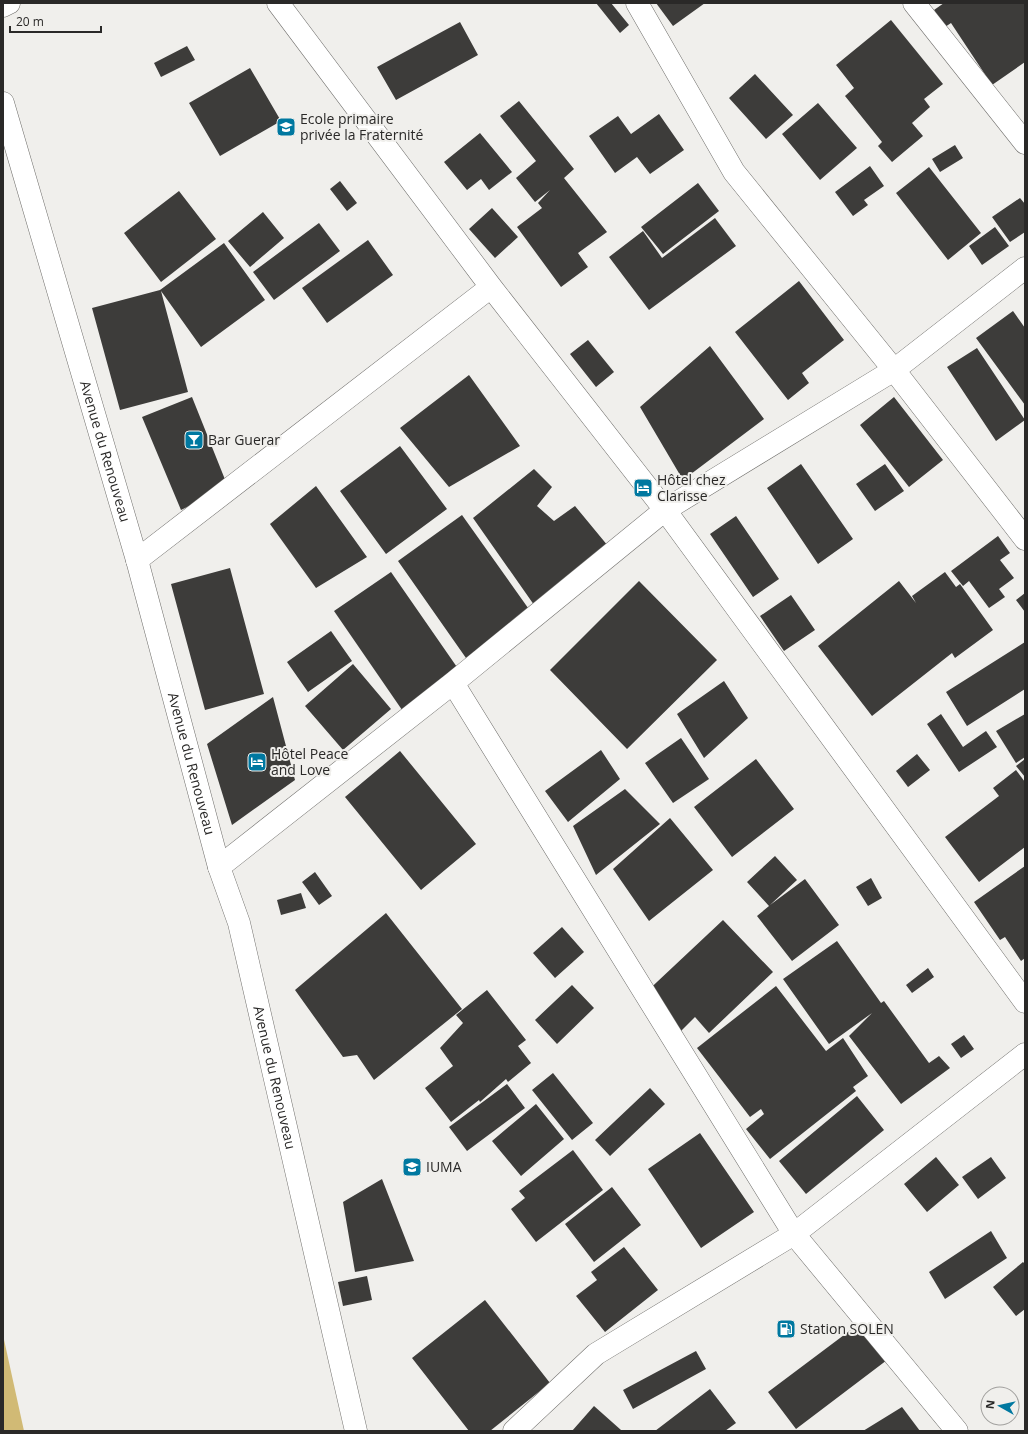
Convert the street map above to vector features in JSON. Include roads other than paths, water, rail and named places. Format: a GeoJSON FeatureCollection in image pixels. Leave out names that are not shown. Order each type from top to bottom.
{"type":"FeatureCollection","features":[{"type":"Feature","properties":{"kind":"street"},"geometry":{"type":"LineString","coordinates":[[3,6],[9,3]]}},
{"type":"Feature","properties":{"kind":"street"},"geometry":{"type":"LineString","coordinates":[[278,3],[492,287],[665,510],[1025,1002]]}},
{"type":"Feature","properties":{"kind":"street"},"geometry":{"type":"LineString","coordinates":[[637,3],[734,172],[894,370],[1025,539]]}},
{"type":"Feature","properties":{"kind":"street"},"geometry":{"type":"LineString","coordinates":[[914,3],[1025,143]]}},
{"type":"Feature","properties":{"kind":"street","name":"Avenue du Renouveau"},"geometry":{"type":"LineString","coordinates":[[3,103],[137,560],[219,867],[239,923],[356,1431]]}},
{"type":"Feature","properties":{"kind":"street"},"geometry":{"type":"LineString","coordinates":[[219,867],[453,683],[665,510],[894,370],[1025,268]]}},
{"type":"Feature","properties":{"kind":"street"},"geometry":{"type":"LineString","coordinates":[[137,560],[492,287]]}},
{"type":"Feature","properties":{"kind":"street"},"geometry":{"type":"LineString","coordinates":[[453,683],[794,1234],[957,1431]]}},
{"type":"Feature","properties":{"kind":"street"},"geometry":{"type":"LineString","coordinates":[[514,1431],[596,1354],[794,1234],[1025,1054]]}},
{"type":"Feature","properties":{"kind":"place","name":"Ecole primaire privée la Fraternité"},"geometry":{"type":"Point","coordinates":[286,127]}},
{"type":"Feature","properties":{"kind":"place","name":"Bar Guerar"},"geometry":{"type":"Point","coordinates":[194,440]}},
{"type":"Feature","properties":{"kind":"place","name":"Hôtel chez Clarisse"},"geometry":{"type":"Point","coordinates":[643,488]}},
{"type":"Feature","properties":{"kind":"place","name":"Hôtel Peace and Love"},"geometry":{"type":"Point","coordinates":[257,762]}},
{"type":"Feature","properties":{"kind":"place","name":"IUMA"},"geometry":{"type":"Point","coordinates":[412,1167]}},
{"type":"Feature","properties":{"kind":"place","name":"Station SOLEN"},"geometry":{"type":"Point","coordinates":[786,1329]}}]}
